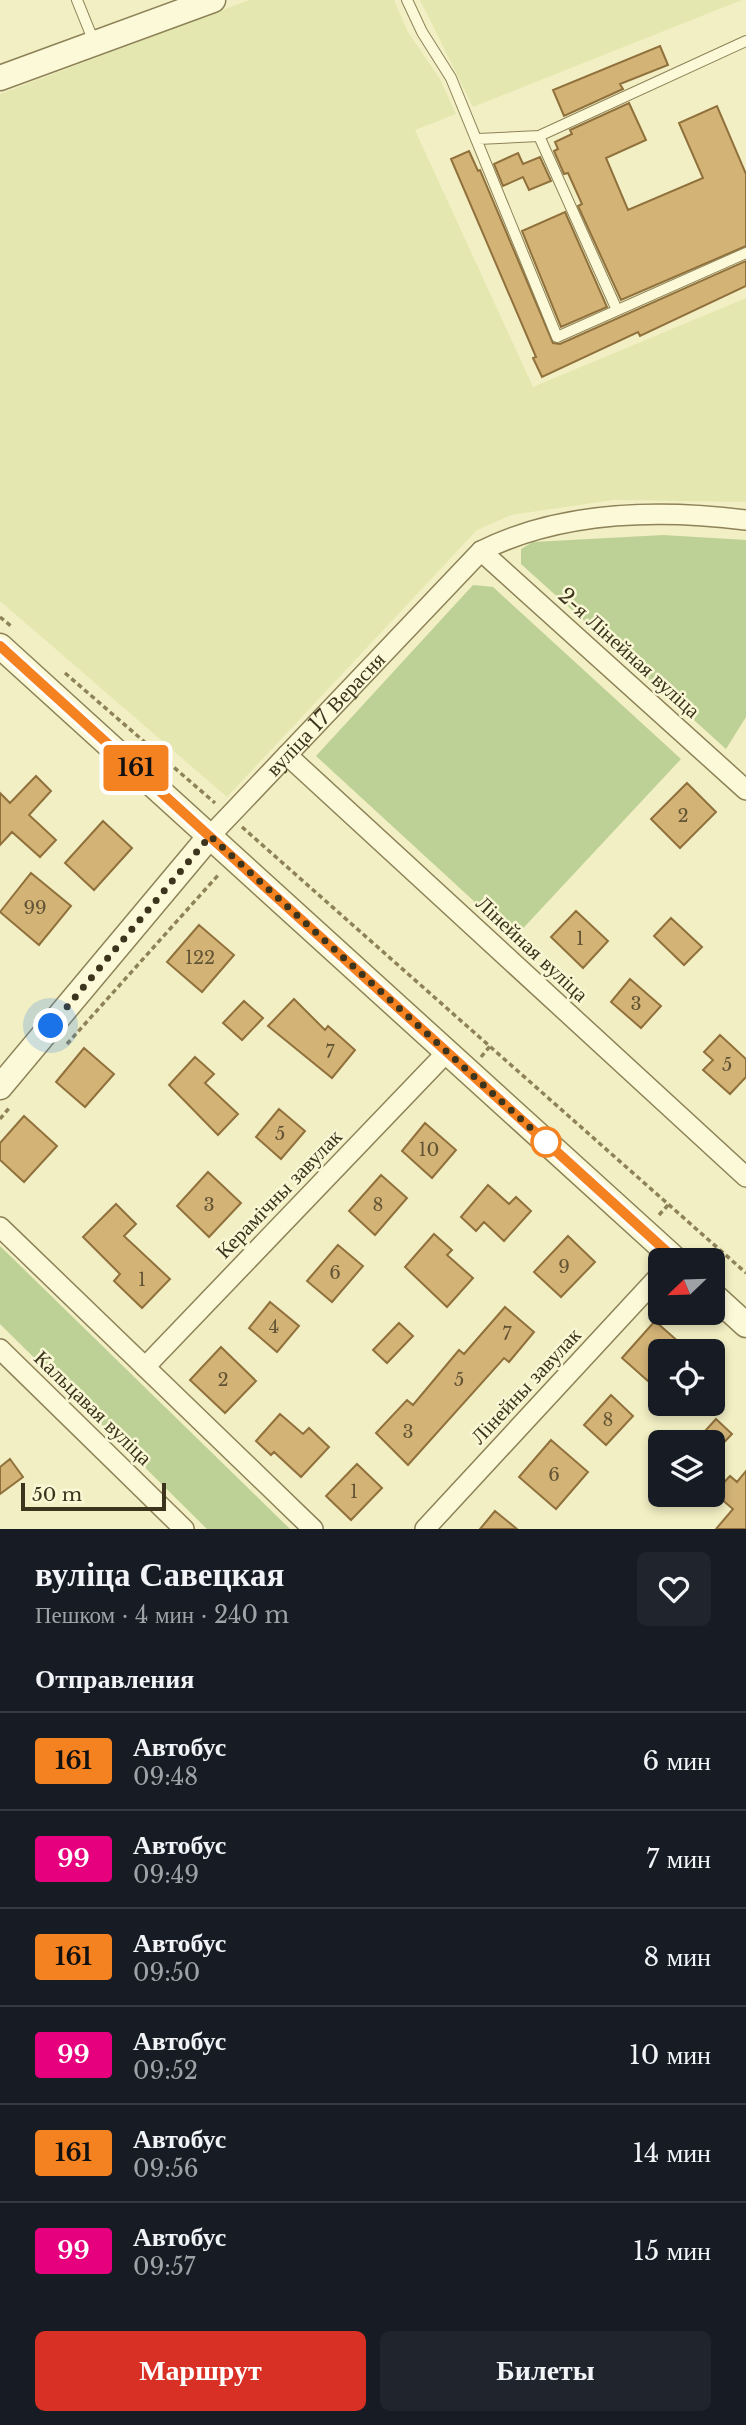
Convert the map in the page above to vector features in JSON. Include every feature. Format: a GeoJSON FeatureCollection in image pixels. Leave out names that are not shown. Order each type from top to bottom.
{"type":"FeatureCollection","features":[{"type":"Feature","properties":{"kind":"street"},"geometry":{"type":"LineString","coordinates":[[0,78],[213,0]]}},
{"type":"Feature","properties":{"kind":"street","name":"вуліца 17 Верасня"},"geometry":{"type":"LineString","coordinates":[[9,1093],[210,836],[481,551],[511,536],[585,518],[697,514],[746,520]]}},
{"type":"Feature","properties":{"kind":"street","name":"2-я Лінейная вуліца"},"geometry":{"type":"LineString","coordinates":[[481,551],[746,790]]}},
{"type":"Feature","properties":{"kind":"street"},"geometry":{"type":"LineString","coordinates":[[5,644],[655,1248]]}},
{"type":"Feature","properties":{"kind":"street","name":"Лінейная вуліца"},"geometry":{"type":"LineString","coordinates":[[288,755],[746,1177]]}},
{"type":"Feature","properties":{"kind":"street","name":"Керамічны завулак"},"geometry":{"type":"LineString","coordinates":[[145,1367],[447,1052]]}},
{"type":"Feature","properties":{"kind":"street"},"geometry":{"type":"LineString","coordinates":[[0,1227],[313,1529]]}},
{"type":"Feature","properties":{"kind":"street","name":"Лінейны завулак"},"geometry":{"type":"LineString","coordinates":[[425,1529],[648,1288]]}},
{"type":"Feature","properties":{"kind":"street"},"geometry":{"type":"LineString","coordinates":[[725,1306],[746,1325]]}},
{"type":"Feature","properties":{"kind":"street","name":"Кальцавая вуліца"},"geometry":{"type":"LineString","coordinates":[[0,1349],[184,1529]]}},
{"type":"Feature","properties":{"kind":"lane"},"geometry":{"type":"LineString","coordinates":[[77,0],[94,42]]}},
{"type":"Feature","properties":{"kind":"lane"},"geometry":{"type":"LineString","coordinates":[[407,0],[422,32],[451,78],[557,337],[746,253]]}},
{"type":"Feature","properties":{"kind":"lane"},"geometry":{"type":"LineString","coordinates":[[478,139],[539,136],[746,41]]}},
{"type":"Feature","properties":{"kind":"lane"},"geometry":{"type":"LineString","coordinates":[[539,136],[617,310]]}},
{"type":"Feature","properties":{"kind":"path"},"geometry":{"type":"LineString","coordinates":[[0,617],[5,644]]}},
{"type":"Feature","properties":{"kind":"path"},"geometry":{"type":"LineString","coordinates":[[62,670],[746,1273]]}},
{"type":"Feature","properties":{"kind":"path"},"geometry":{"type":"LineString","coordinates":[[63,1048],[253,837]]}},
{"type":"Feature","properties":{"kind":"path"},"geometry":{"type":"LineString","coordinates":[[0,1119],[9,1093]]}},
{"type":"Feature","properties":{"kind":"green space"},"geometry":{"type":"Polygon","coordinates":[[[249,0],[394,0],[408,32],[440,79],[456,114],[415,130],[533,387],[746,298],[746,502],[613,500],[511,515],[477,530],[227,797],[0,601],[0,94],[249,0]]]}},
{"type":"Feature","properties":{"kind":"green space"},"geometry":{"type":"Polygon","coordinates":[[[420,0],[742,0],[473,107],[420,0]]]}},
{"type":"Feature","properties":{"kind":"green space"},"geometry":{"type":"Polygon","coordinates":[[[663,535],[746,540],[746,717],[726,749],[521,564],[521,549],[533,542],[663,535]]]}},
{"type":"Feature","properties":{"kind":"green space"},"geometry":{"type":"Polygon","coordinates":[[[473,585],[493,587],[681,759],[514,938],[316,756],[473,585]]]}},
{"type":"Feature","properties":{"kind":"green space"},"geometry":{"type":"Polygon","coordinates":[[[0,1246],[290,1529],[207,1529],[0,1324],[0,1246]]]}},
{"type":"Feature","properties":{"kind":"building"},"geometry":{"type":"Polygon","coordinates":[[[660,46],[668,65],[620,84],[623,89],[564,116],[553,90],[660,46]]]}},
{"type":"Feature","properties":{"kind":"building"},"geometry":{"type":"Polygon","coordinates":[[[629,103],[646,140],[606,158],[628,210],[703,178],[679,123],[717,106],[746,174],[746,246],[621,300],[578,206],[582,204],[568,173],[564,174],[554,151],[558,149],[555,142],[572,134],[570,130],[629,103]]]}},
{"type":"Feature","properties":{"kind":"building"},"geometry":{"type":"Polygon","coordinates":[[[469,151],[478,171],[480,170],[553,343],[560,344],[746,261],[746,286],[640,336],[638,332],[542,377],[533,358],[536,357],[451,159],[469,151]]]}},
{"type":"Feature","properties":{"kind":"building"},"geometry":{"type":"Polygon","coordinates":[[[518,153],[523,164],[540,157],[551,181],[529,190],[523,177],[503,186],[494,164],[518,153]]]}},
{"type":"Feature","properties":{"kind":"building"},"geometry":{"type":"Polygon","coordinates":[[[565,212],[607,307],[561,327],[522,231],[565,212]]]}},
{"type":"Feature","properties":{"kind":"building"},"geometry":{"type":"Polygon","coordinates":[[[36,776],[51,791],[29,815],[56,840],[40,857],[12,832],[0,845],[0,793],[10,803],[36,776]]]}},
{"type":"Feature","properties":{"kind":"building"},"geometry":{"type":"Polygon","coordinates":[[[687,783],[716,812],[680,848],[651,819],[687,783]]]}},
{"type":"Feature","properties":{"kind":"building"},"geometry":{"type":"Polygon","coordinates":[[[103,821],[132,848],[94,890],[65,863],[103,821]]]}},
{"type":"Feature","properties":{"kind":"building"},"geometry":{"type":"Polygon","coordinates":[[[31,873],[71,906],[39,945],[0,912],[31,873]]]}},
{"type":"Feature","properties":{"kind":"building"},"geometry":{"type":"Polygon","coordinates":[[[576,911],[608,941],[583,968],[551,937],[576,911]]]}},
{"type":"Feature","properties":{"kind":"building"},"geometry":{"type":"Polygon","coordinates":[[[671,918],[702,947],[684,965],[654,936],[671,918]]]}},
{"type":"Feature","properties":{"kind":"building"},"geometry":{"type":"Polygon","coordinates":[[[199,925],[234,955],[202,992],[167,962],[199,925]]]}},
{"type":"Feature","properties":{"kind":"building"},"geometry":{"type":"Polygon","coordinates":[[[630,979],[661,1006],[641,1028],[611,1002],[630,979]]]}},
{"type":"Feature","properties":{"kind":"building"},"geometry":{"type":"Polygon","coordinates":[[[294,999],[325,1030],[328,1026],[355,1050],[332,1078],[268,1026],[294,999]]]}},
{"type":"Feature","properties":{"kind":"building"},"geometry":{"type":"Polygon","coordinates":[[[244,1001],[263,1018],[242,1040],[223,1023],[244,1001]]]}},
{"type":"Feature","properties":{"kind":"building"},"geometry":{"type":"Polygon","coordinates":[[[720,1035],[746,1059],[746,1077],[730,1094],[703,1070],[713,1060],[704,1052],[720,1035]]]}},
{"type":"Feature","properties":{"kind":"building"},"geometry":{"type":"Polygon","coordinates":[[[84,1048],[114,1074],[85,1107],[56,1082],[84,1048]]]}},
{"type":"Feature","properties":{"kind":"building"},"geometry":{"type":"Polygon","coordinates":[[[195,1057],[214,1074],[205,1083],[238,1114],[218,1135],[169,1085],[195,1057]]]}},
{"type":"Feature","properties":{"kind":"building"},"geometry":{"type":"Polygon","coordinates":[[[279,1109],[305,1131],[281,1159],[256,1137],[279,1109]]]}},
{"type":"Feature","properties":{"kind":"building"},"geometry":{"type":"Polygon","coordinates":[[[24,1116],[57,1146],[24,1182],[0,1160],[0,1143],[24,1116]]]}},
{"type":"Feature","properties":{"kind":"building"},"geometry":{"type":"Polygon","coordinates":[[[425,1123],[456,1150],[432,1178],[402,1151],[425,1123]]]}},
{"type":"Feature","properties":{"kind":"building"},"geometry":{"type":"Polygon","coordinates":[[[208,1172],[241,1203],[209,1237],[177,1206],[208,1172]]]}},
{"type":"Feature","properties":{"kind":"building"},"geometry":{"type":"Polygon","coordinates":[[[381,1175],[407,1198],[375,1235],[349,1211],[381,1175]]]}},
{"type":"Feature","properties":{"kind":"building"},"geometry":{"type":"Polygon","coordinates":[[[488,1185],[509,1204],[516,1197],[531,1211],[504,1241],[484,1222],[476,1231],[461,1217],[488,1185]]]}},
{"type":"Feature","properties":{"kind":"building"},"geometry":{"type":"Polygon","coordinates":[[[116,1204],[136,1224],[124,1236],[170,1279],[142,1308],[114,1281],[120,1274],[83,1237],[116,1204]]]}},
{"type":"Feature","properties":{"kind":"building"},"geometry":{"type":"Polygon","coordinates":[[[434,1234],[452,1250],[447,1255],[473,1278],[447,1307],[405,1267],[434,1234]]]}},
{"type":"Feature","properties":{"kind":"building"},"geometry":{"type":"Polygon","coordinates":[[[568,1236],[595,1262],[561,1297],[534,1272],[568,1236]]]}},
{"type":"Feature","properties":{"kind":"building"},"geometry":{"type":"Polygon","coordinates":[[[338,1245],[363,1266],[332,1302],[307,1281],[338,1245]]]}},
{"type":"Feature","properties":{"kind":"building"},"geometry":{"type":"Polygon","coordinates":[[[270,1302],[299,1326],[277,1352],[249,1328],[270,1302]]]}},
{"type":"Feature","properties":{"kind":"building"},"geometry":{"type":"Polygon","coordinates":[[[505,1307],[534,1332],[509,1362],[504,1358],[408,1465],[376,1433],[407,1400],[413,1405],[459,1350],[464,1354],[505,1307]]]}},
{"type":"Feature","properties":{"kind":"building"},"geometry":{"type":"Polygon","coordinates":[[[399,1323],[413,1336],[387,1363],[373,1350],[399,1323]]]}},
{"type":"Feature","properties":{"kind":"building"},"geometry":{"type":"Polygon","coordinates":[[[651,1325],[660,1325],[675,1339],[648,1339],[648,1381],[622,1358],[651,1325]]]}},
{"type":"Feature","properties":{"kind":"building"},"geometry":{"type":"Polygon","coordinates":[[[221,1347],[256,1381],[225,1413],[190,1380],[221,1347]]]}},
{"type":"Feature","properties":{"kind":"building"},"geometry":{"type":"Polygon","coordinates":[[[611,1395],[633,1416],[606,1445],[584,1425],[611,1395]]]}},
{"type":"Feature","properties":{"kind":"building"},"geometry":{"type":"Polygon","coordinates":[[[280,1414],[303,1434],[309,1428],[329,1447],[301,1477],[274,1452],[271,1455],[256,1441],[280,1414]]]}},
{"type":"Feature","properties":{"kind":"building"},"geometry":{"type":"Polygon","coordinates":[[[716,1419],[732,1434],[725,1441],[725,1430],[706,1430],[716,1419]]]}},
{"type":"Feature","properties":{"kind":"building"},"geometry":{"type":"Polygon","coordinates":[[[551,1440],[588,1472],[556,1509],[519,1477],[551,1440]]]}},
{"type":"Feature","properties":{"kind":"building"},"geometry":{"type":"Polygon","coordinates":[[[10,1459],[23,1477],[0,1494],[0,1467],[10,1459]]]}},
{"type":"Feature","properties":{"kind":"building"},"geometry":{"type":"Polygon","coordinates":[[[357,1464],[382,1488],[351,1520],[326,1496],[357,1464]]]}},
{"type":"Feature","properties":{"kind":"building"},"geometry":{"type":"Polygon","coordinates":[[[746,1471],[746,1529],[716,1529],[733,1509],[725,1502],[725,1481],[730,1476],[737,1482],[746,1471]]]}},
{"type":"Feature","properties":{"kind":"building"},"geometry":{"type":"Polygon","coordinates":[[[495,1511],[517,1529],[480,1529],[495,1511]]]}},
{"type":"Feature","properties":{"kind":"bus line","name":"161"},"geometry":{"type":"LineString","coordinates":[[0,646],[663,1248]]}},
{"type":"Feature","properties":{"kind":"route"},"geometry":{"type":"LineString","coordinates":[[51,1026],[210,836],[546,1142]]}}]}
